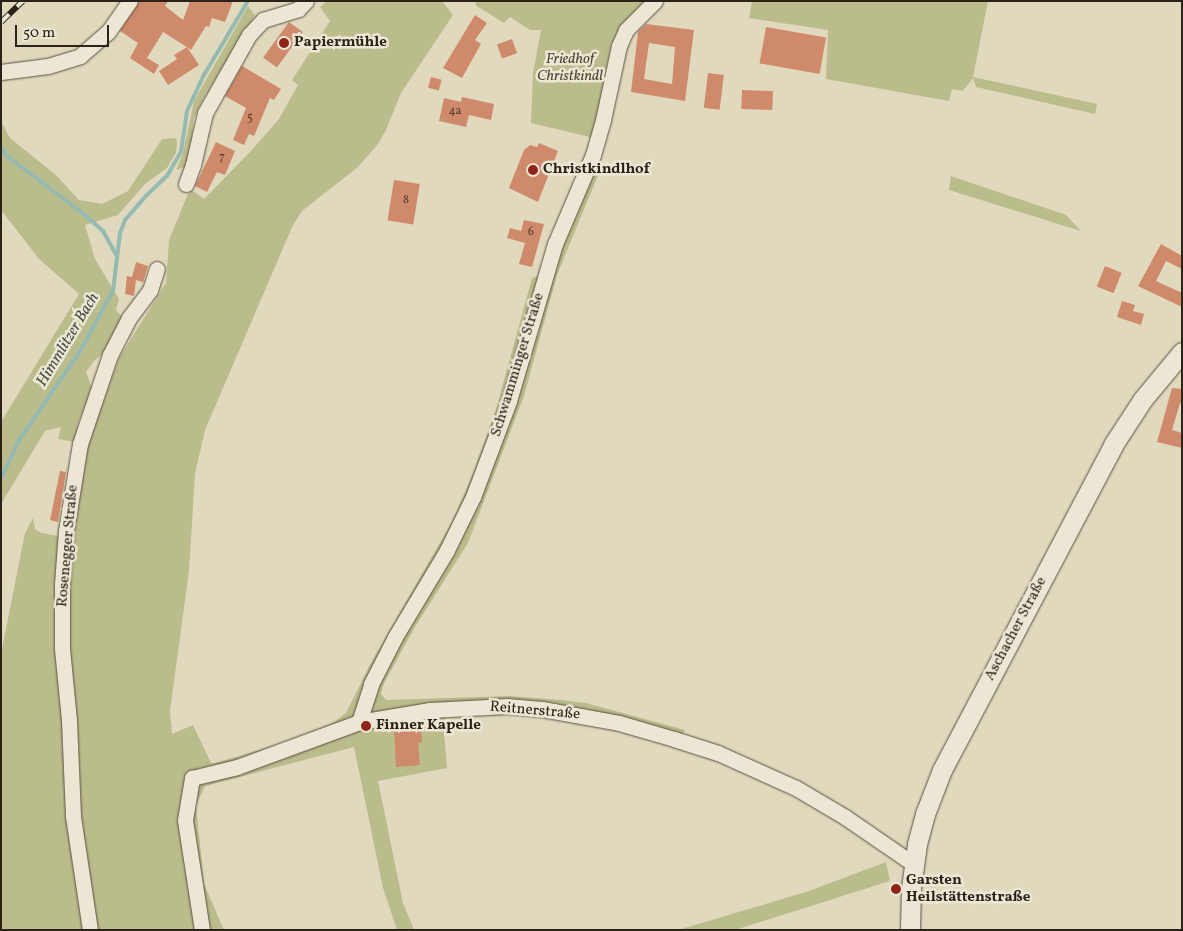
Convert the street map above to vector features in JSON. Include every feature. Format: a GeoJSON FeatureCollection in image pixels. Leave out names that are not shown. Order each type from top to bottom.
{"type":"FeatureCollection","features":[{"type":"Feature","properties":{"kind":"street"},"geometry":{"type":"LineString","coordinates":[[1,72],[48,66],[80,56],[108,32],[130,1]]}},
{"type":"Feature","properties":{"kind":"street","name":"Schwamminger Straße"},"geometry":{"type":"LineString","coordinates":[[359,722],[371,684],[395,637],[448,550],[473,497],[514,385],[555,244],[595,148],[619,46],[626,30],[654,1]]}},
{"type":"Feature","properties":{"kind":"street"},"geometry":{"type":"LineString","coordinates":[[186,184],[205,113],[249,35],[262,20],[298,9],[307,2]]}},
{"type":"Feature","properties":{"kind":"street","name":"Rosenegger Straße"},"geometry":{"type":"LineString","coordinates":[[90,930],[74,816],[70,720],[62,648],[62,584],[66,531],[80,444],[110,355],[129,318],[150,290],[157,270]]}},
{"type":"Feature","properties":{"kind":"street","name":"Aschacher Straße"},"geometry":{"type":"LineString","coordinates":[[910,930],[914,861],[920,830],[933,791],[963,729],[1117,438],[1143,399],[1182,352]]}},
{"type":"Feature","properties":{"kind":"street","name":"Reitnerstraße"},"geometry":{"type":"LineString","coordinates":[[202,927],[185,820],[192,778],[237,767],[359,722],[430,710],[507,706],[580,715],[619,723],[718,753],[796,788],[845,817],[906,859],[914,861]]}},
{"type":"Feature","properties":{"kind":"green space"},"geometry":{"type":"Polygon","coordinates":[[[327,1],[442,1],[453,15],[401,93],[386,130],[378,144],[358,167],[302,211],[293,225],[205,430],[195,474],[189,571],[170,711],[172,734],[193,725],[211,763],[215,763],[280,744],[331,724],[346,713],[372,661],[452,522],[472,476],[495,413],[532,278],[553,273],[563,240],[592,172],[599,173],[557,275],[524,396],[468,543],[415,627],[384,683],[381,694],[386,700],[509,696],[561,700],[586,703],[685,730],[682,736],[620,731],[557,719],[508,714],[447,716],[443,720],[447,768],[378,781],[403,903],[414,930],[397,930],[383,888],[354,747],[205,786],[196,805],[204,884],[224,930],[1,930],[1,654],[25,533],[33,518],[35,529],[41,533],[70,538],[88,444],[119,358],[166,283],[169,240],[190,189],[204,199],[279,119],[298,85],[292,80],[330,21],[320,7],[327,1]]]}},
{"type":"Feature","properties":{"kind":"green space","name":"Friedhof Christkindl"},"geometry":{"type":"Polygon","coordinates":[[[477,1],[646,1],[624,25],[611,45],[594,138],[531,123],[533,73],[541,30],[530,30],[510,17],[504,23],[475,5],[477,1]]]}},
{"type":"Feature","properties":{"kind":"green space"},"geometry":{"type":"Polygon","coordinates":[[[752,1],[988,1],[973,77],[1097,104],[1095,114],[976,87],[973,78],[963,91],[952,89],[949,101],[826,79],[828,30],[749,18],[752,1]]]}},
{"type":"Feature","properties":{"kind":"green space"},"geometry":{"type":"Polygon","coordinates":[[[248,6],[255,15],[203,99],[194,118],[188,166],[176,170],[183,153],[194,101],[248,6]]]}},
{"type":"Feature","properties":{"kind":"green space"},"geometry":{"type":"Polygon","coordinates":[[[1,121],[10,138],[56,175],[79,200],[102,204],[128,191],[162,139],[176,138],[177,142],[176,153],[167,168],[145,184],[118,215],[85,225],[95,259],[119,299],[116,310],[123,318],[105,352],[94,361],[86,372],[92,388],[78,423],[75,442],[58,439],[61,427],[45,431],[1,504],[1,422],[79,294],[39,259],[1,210],[1,121]]]}},
{"type":"Feature","properties":{"kind":"green space"},"geometry":{"type":"Polygon","coordinates":[[[951,176],[1066,215],[1081,231],[949,190],[951,176]]]}},
{"type":"Feature","properties":{"kind":"green space"},"geometry":{"type":"Polygon","coordinates":[[[886,862],[890,881],[735,930],[678,930],[806,892],[886,862]]]}},
{"type":"Feature","properties":{"kind":"building"},"geometry":{"type":"Polygon","coordinates":[[[139,1],[168,1],[165,6],[183,20],[190,1],[233,1],[225,22],[212,18],[209,27],[206,26],[191,50],[163,32],[147,58],[159,65],[154,74],[130,58],[138,43],[120,31],[139,1]]]}},
{"type":"Feature","properties":{"kind":"building"},"geometry":{"type":"Polygon","coordinates":[[[475,15],[487,23],[475,40],[481,44],[462,78],[443,68],[475,15]]]}},
{"type":"Feature","properties":{"kind":"building","name":"Papiermühle"},"geometry":{"type":"Polygon","coordinates":[[[289,22],[303,32],[277,68],[263,58],[289,22]]]}},
{"type":"Feature","properties":{"kind":"building"},"geometry":{"type":"Polygon","coordinates":[[[646,24],[694,30],[685,101],[631,92],[638,32],[646,24]],[[649,43],[644,79],[672,84],[675,47],[649,43]]]}},
{"type":"Feature","properties":{"kind":"building"},"geometry":{"type":"Polygon","coordinates":[[[766,27],[826,38],[820,74],[760,63],[766,27]]]}},
{"type":"Feature","properties":{"kind":"building"},"geometry":{"type":"Polygon","coordinates":[[[512,39],[517,53],[502,59],[497,44],[512,39]]]}},
{"type":"Feature","properties":{"kind":"building"},"geometry":{"type":"Polygon","coordinates":[[[187,47],[199,65],[168,85],[159,71],[177,59],[174,55],[187,47]]]}},
{"type":"Feature","properties":{"kind":"building"},"geometry":{"type":"Polygon","coordinates":[[[242,66],[281,89],[274,100],[270,98],[254,136],[249,134],[244,145],[233,140],[246,108],[225,96],[242,66]]]}},
{"type":"Feature","properties":{"kind":"building"},"geometry":{"type":"Polygon","coordinates":[[[708,73],[724,75],[720,110],[704,108],[708,73]]]}},
{"type":"Feature","properties":{"kind":"building"},"geometry":{"type":"Polygon","coordinates":[[[431,77],[442,80],[439,90],[428,88],[431,77]]]}},
{"type":"Feature","properties":{"kind":"building"},"geometry":{"type":"Polygon","coordinates":[[[742,90],[773,91],[772,110],[741,109],[742,90]]]}},
{"type":"Feature","properties":{"kind":"building"},"geometry":{"type":"Polygon","coordinates":[[[462,97],[494,104],[491,120],[469,115],[466,127],[439,121],[444,98],[461,102],[462,97]]]}},
{"type":"Feature","properties":{"kind":"building"},"geometry":{"type":"Polygon","coordinates":[[[216,142],[235,151],[225,175],[217,172],[207,192],[195,186],[216,142]]]}},
{"type":"Feature","properties":{"kind":"building","name":"Christkindlhof"},"geometry":{"type":"Polygon","coordinates":[[[539,143],[558,151],[538,202],[509,188],[524,150],[530,145],[537,147],[539,143]]]}},
{"type":"Feature","properties":{"kind":"building"},"geometry":{"type":"Polygon","coordinates":[[[394,180],[420,184],[413,225],[388,220],[394,180]]]}},
{"type":"Feature","properties":{"kind":"building"},"geometry":{"type":"Polygon","coordinates":[[[524,220],[544,224],[532,267],[519,264],[525,243],[507,238],[510,228],[521,231],[524,220]]]}},
{"type":"Feature","properties":{"kind":"building"},"geometry":{"type":"Polygon","coordinates":[[[1161,244],[1182,256],[1182,269],[1166,261],[1156,281],[1182,293],[1182,307],[1138,286],[1161,244]]]}},
{"type":"Feature","properties":{"kind":"building"},"geometry":{"type":"Polygon","coordinates":[[[136,262],[148,266],[143,282],[136,280],[134,296],[125,294],[127,276],[132,277],[136,262]]]}},
{"type":"Feature","properties":{"kind":"building"},"geometry":{"type":"Polygon","coordinates":[[[1105,266],[1122,273],[1113,293],[1097,286],[1105,266]]]}},
{"type":"Feature","properties":{"kind":"building"},"geometry":{"type":"Polygon","coordinates":[[[1122,301],[1135,305],[1133,311],[1144,314],[1141,325],[1117,317],[1122,301]]]}},
{"type":"Feature","properties":{"kind":"building"},"geometry":{"type":"Polygon","coordinates":[[[1172,388],[1182,389],[1182,404],[1180,403],[1172,430],[1182,433],[1182,448],[1157,442],[1172,388]]]}},
{"type":"Feature","properties":{"kind":"building"},"geometry":{"type":"Polygon","coordinates":[[[60,471],[66,472],[58,522],[50,520],[60,471]]]}},
{"type":"Feature","properties":{"kind":"building"},"geometry":{"type":"Polygon","coordinates":[[[420,722],[422,742],[418,743],[420,765],[396,767],[394,726],[420,722]]]}},
{"type":"Feature","properties":{"kind":"waterway","name":"Himmlitzer Bach"},"geometry":{"type":"LineString","coordinates":[[1,479],[19,440],[79,353],[113,291],[120,233],[125,220],[167,176],[181,152],[187,111],[204,75],[248,1]]}},
{"type":"Feature","properties":{"kind":"waterway"},"geometry":{"type":"LineString","coordinates":[[1,147],[7,156],[85,215],[103,231],[117,256]]}},
{"type":"Feature","properties":{"kind":"railway"},"geometry":{"type":"LineString","coordinates":[[1,22],[23,1]]}},
{"type":"Feature","properties":{"kind":"place","name":"Papiermühle"},"geometry":{"type":"Point","coordinates":[284,43]}},
{"type":"Feature","properties":{"kind":"place","name":"Christkindlhof"},"geometry":{"type":"Point","coordinates":[533,170]}},
{"type":"Feature","properties":{"kind":"place","name":"Finner Kapelle"},"geometry":{"type":"Point","coordinates":[366,726]}},
{"type":"Feature","properties":{"kind":"place","name":"Garsten Heilstättenstraße"},"geometry":{"type":"Point","coordinates":[896,889]}}]}
